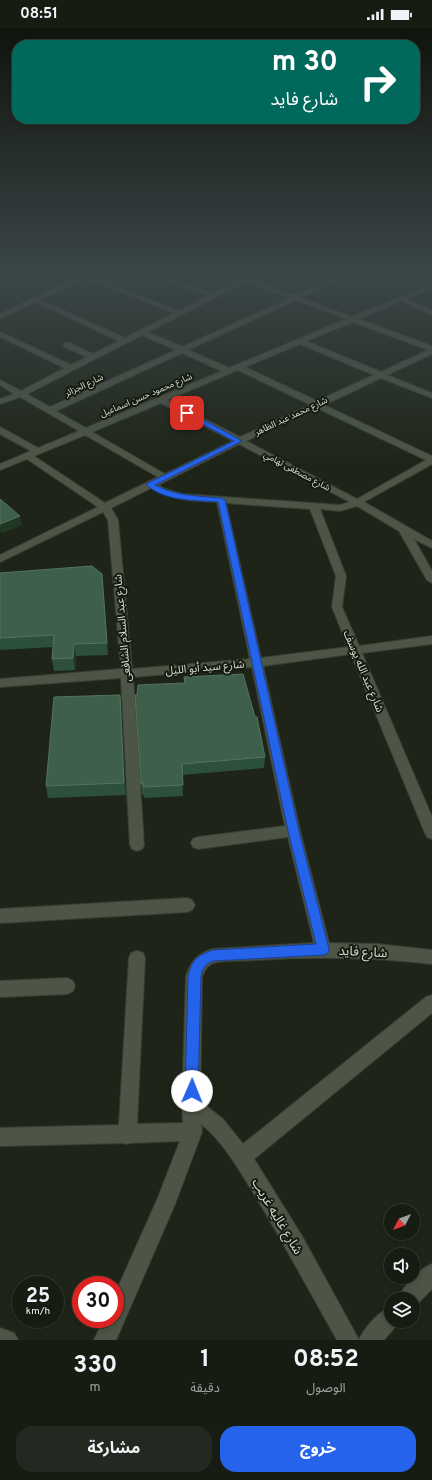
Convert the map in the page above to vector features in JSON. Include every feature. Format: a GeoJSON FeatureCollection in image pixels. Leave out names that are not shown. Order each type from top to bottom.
{"type":"FeatureCollection","features":[{"type":"Feature","properties":{"kind":"street"},"geometry":{"type":"LineString","coordinates":[[7,337],[71,368]]}},
{"type":"Feature","properties":{"kind":"street"},"geometry":{"type":"LineString","coordinates":[[117,337],[125,341]]}},
{"type":"Feature","properties":{"kind":"street"},"geometry":{"type":"LineString","coordinates":[[0,402],[21,394],[132,337]]}},
{"type":"Feature","properties":{"kind":"street"},"geometry":{"type":"LineString","coordinates":[[154,337],[228,371]]}},
{"type":"Feature","properties":{"kind":"street","name":"شارع الجزائر"},"geometry":{"type":"LineString","coordinates":[[51,410],[210,337]]}},
{"type":"Feature","properties":{"kind":"street","name":"شارع محمود حسن اسماعيل"},"geometry":{"type":"LineString","coordinates":[[0,467],[308,337]]}},
{"type":"Feature","properties":{"kind":"street"},"geometry":{"type":"LineString","coordinates":[[399,337],[432,350]]}},
{"type":"Feature","properties":{"kind":"street"},"geometry":{"type":"LineString","coordinates":[[299,341],[432,396]]}},
{"type":"Feature","properties":{"kind":"street"},"geometry":{"type":"LineString","coordinates":[[67,345],[92,357]]}},
{"type":"Feature","properties":{"kind":"street","name":"شارع محمد عبد الظاهر"},"geometry":{"type":"LineString","coordinates":[[0,559],[106,508],[164,477],[432,350]]}},
{"type":"Feature","properties":{"kind":"street"},"geometry":{"type":"LineString","coordinates":[[238,367],[432,459]]}},
{"type":"Feature","properties":{"kind":"street"},"geometry":{"type":"LineString","coordinates":[[0,382],[51,410],[164,477]]}},
{"type":"Feature","properties":{"kind":"street","name":"شارع مصطفى تهامي"},"geometry":{"type":"LineString","coordinates":[[160,399],[356,502],[432,545]]}},
{"type":"Feature","properties":{"kind":"street"},"geometry":{"type":"LineString","coordinates":[[0,430],[106,508]]}},
{"type":"Feature","properties":{"kind":"street"},"geometry":{"type":"LineString","coordinates":[[150,484],[162,492],[181,497],[340,508],[352,505],[432,459]]}},
{"type":"Feature","properties":{"kind":"street"},"geometry":{"type":"LineString","coordinates":[[221,500],[293,831],[324,949]]}},
{"type":"Feature","properties":{"kind":"street","name":"شارع عبد الله يوسف"},"geometry":{"type":"LineString","coordinates":[[314,507],[341,576],[341,583],[337,595],[337,607],[432,833]]}},
{"type":"Feature","properties":{"kind":"street","name":"شارع عبد السلام الشافعى"},"geometry":{"type":"LineString","coordinates":[[106,508],[113,520],[127,674],[137,845]]}},
{"type":"Feature","properties":{"kind":"street"},"geometry":{"type":"LineString","coordinates":[[404,530],[432,580]]}},
{"type":"Feature","properties":{"kind":"street","name":"شارع سيد أبو الليل"},"geometry":{"type":"LineString","coordinates":[[0,683],[256,663],[432,640]]}},
{"type":"Feature","properties":{"kind":"street"},"geometry":{"type":"LineString","coordinates":[[198,843],[293,831]]}},
{"type":"Feature","properties":{"kind":"street"},"geometry":{"type":"LineString","coordinates":[[0,916],[187,905]]}},
{"type":"Feature","properties":{"kind":"street","name":"شارع فايد"},"geometry":{"type":"LineString","coordinates":[[191,1105],[194,977],[197,967],[204,959],[213,956],[324,949],[406,953],[432,957]]}},
{"type":"Feature","properties":{"kind":"street"},"geometry":{"type":"LineString","coordinates":[[127,1135],[137,958]]}},
{"type":"Feature","properties":{"kind":"street"},"geometry":{"type":"LineString","coordinates":[[0,989],[67,986]]}},
{"type":"Feature","properties":{"kind":"street"},"geometry":{"type":"LineString","coordinates":[[242,1157],[432,1003]]}},
{"type":"Feature","properties":{"kind":"street"},"geometry":{"type":"LineString","coordinates":[[124,1298],[165,1204],[193,1132],[191,1105]]}},
{"type":"Feature","properties":{"kind":"street","name":"شارع غاليه غريب"},"geometry":{"type":"LineString","coordinates":[[191,1105],[217,1125],[242,1157],[295,1243],[348,1340]]}},
{"type":"Feature","properties":{"kind":"street"},"geometry":{"type":"LineString","coordinates":[[0,1137],[127,1135],[193,1132]]}},
{"type":"Feature","properties":{"kind":"street"},"geometry":{"type":"LineString","coordinates":[[415,1292],[432,1274]]}},
{"type":"Feature","properties":{"kind":"street"},"geometry":{"type":"LineString","coordinates":[[370,1340],[384,1325]]}},
{"type":"Feature","properties":{"kind":"street"},"geometry":{"type":"LineString","coordinates":[[105,1340],[111,1328]]}},
{"type":"Feature","properties":{"kind":"street"},"geometry":{"type":"LineString","coordinates":[[0,1339],[7,1340]]}},
{"type":"Feature","properties":{"kind":"building"},"geometry":{"type":"Polygon","coordinates":[[[0,499],[20,516],[0,524],[0,499]]]}},
{"type":"Feature","properties":{"kind":"building"},"geometry":{"type":"Polygon","coordinates":[[[92,566],[102,574],[107,643],[74,644],[73,658],[52,659],[54,635],[0,638],[0,573],[92,566]]]}},
{"type":"Feature","properties":{"kind":"building"},"geometry":{"type":"Polygon","coordinates":[[[243,674],[255,717],[257,717],[265,757],[182,764],[183,785],[143,787],[143,783],[141,784],[135,695],[137,695],[138,685],[185,683],[184,677],[243,674]]]}},
{"type":"Feature","properties":{"kind":"building"},"geometry":{"type":"Polygon","coordinates":[[[120,695],[124,783],[46,786],[54,697],[120,695]]]}},
{"type":"Feature","properties":{"kind":"route"},"geometry":{"type":"LineString","coordinates":[[187,413],[239,441],[150,484],[162,492],[181,497],[221,500],[293,831],[324,949],[272,951],[213,956],[204,959],[197,967],[194,977],[192,1091]]}}]}
